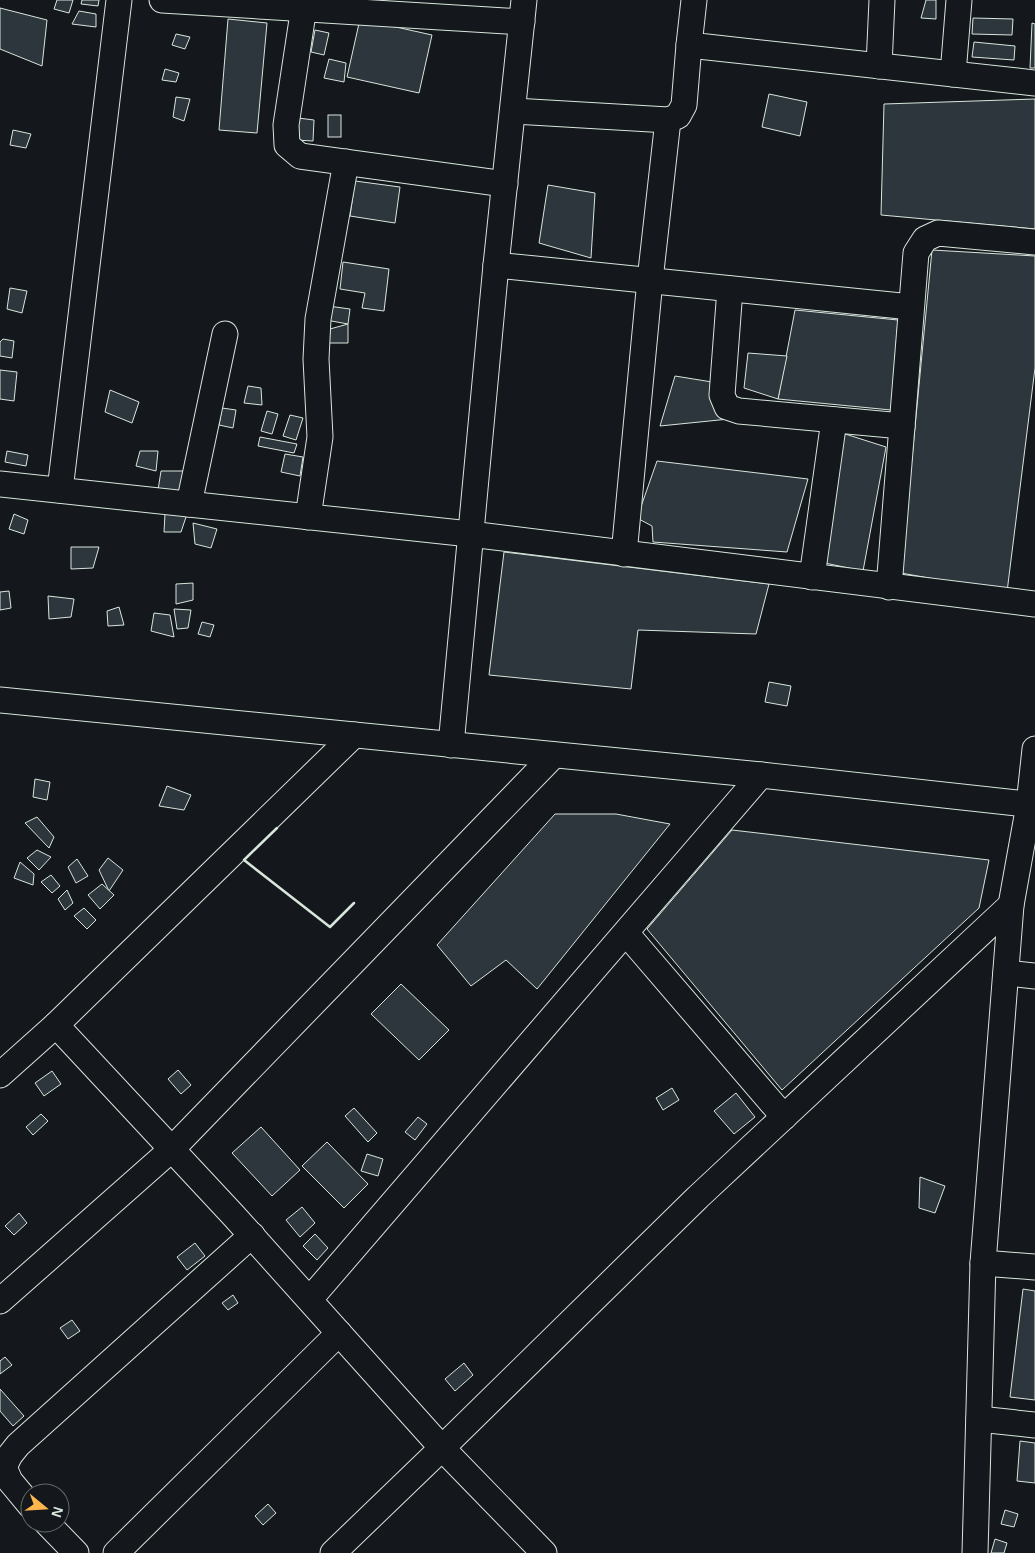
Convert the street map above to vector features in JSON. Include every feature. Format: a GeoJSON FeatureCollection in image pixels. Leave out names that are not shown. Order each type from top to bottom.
{"type":"FeatureCollection","features":[{"type":"Feature","properties":{"kind":"street"},"geometry":{"type":"LineString","coordinates":[[60,490],[119,0]]}},
{"type":"Feature","properties":{"kind":"street"},"geometry":{"type":"LineString","coordinates":[[162,0],[523,11],[514,111],[496,265],[451,745]]}},
{"type":"Feature","properties":{"kind":"street"},"geometry":{"type":"LineString","coordinates":[[514,111],[668,120],[678,116],[684,106],[688,45],[694,0]]}},
{"type":"Feature","properties":{"kind":"street"},"geometry":{"type":"LineString","coordinates":[[879,66],[882,0]]}},
{"type":"Feature","properties":{"kind":"street"},"geometry":{"type":"LineString","coordinates":[[953,74],[959,0]]}},
{"type":"Feature","properties":{"kind":"street"},"geometry":{"type":"LineString","coordinates":[[304,5],[286,124],[287,145],[300,156],[506,184]]}},
{"type":"Feature","properties":{"kind":"street"},"geometry":{"type":"LineString","coordinates":[[688,45],[1035,83]]}},
{"type":"Feature","properties":{"kind":"street"},"geometry":{"type":"LineString","coordinates":[[624,554],[650,280],[668,120]]}},
{"type":"Feature","properties":{"kind":"street"},"geometry":{"type":"LineString","coordinates":[[308,517],[320,437],[316,359],[318,319],[346,162]]}},
{"type":"Feature","properties":{"kind":"street"},"geometry":{"type":"LineString","coordinates":[[889,586],[916,253],[925,239],[938,233],[1035,242]]}},
{"type":"Feature","properties":{"kind":"street"},"geometry":{"type":"LineString","coordinates":[[496,265],[911,307]]}},
{"type":"Feature","properties":{"kind":"street"},"geometry":{"type":"LineString","coordinates":[[730,289],[722,395],[727,407],[739,411],[902,426]]}},
{"type":"Feature","properties":{"kind":"street"},"geometry":{"type":"LineString","coordinates":[[188,504],[225,334]]}},
{"type":"Feature","properties":{"kind":"street"},"geometry":{"type":"LineString","coordinates":[[812,577],[834,420]]}},
{"type":"Feature","properties":{"kind":"street"},"geometry":{"type":"LineString","coordinates":[[0,484],[470,534],[1035,604]]}},
{"type":"Feature","properties":{"kind":"street"},"geometry":{"type":"LineString","coordinates":[[0,700],[761,775],[1032,805]]}},
{"type":"Feature","properties":{"kind":"street"},"geometry":{"type":"LineString","coordinates":[[0,1075],[56,1025],[354,735]]}},
{"type":"Feature","properties":{"kind":"street"},"geometry":{"type":"LineString","coordinates":[[975,1553],[983,1263],[1011,905],[1032,805],[1035,749]]}},
{"type":"Feature","properties":{"kind":"street"},"geometry":{"type":"LineString","coordinates":[[0,1301],[172,1149],[554,755]]}},
{"type":"Feature","properties":{"kind":"street"},"geometry":{"type":"LineString","coordinates":[[310,1299],[761,775]]}},
{"type":"Feature","properties":{"kind":"street"},"geometry":{"type":"LineString","coordinates":[[332,1553],[442,1448],[698,1196],[1011,905]]}},
{"type":"Feature","properties":{"kind":"street"},"geometry":{"type":"LineString","coordinates":[[626,933],[784,1117]]}},
{"type":"Feature","properties":{"kind":"street"},"geometry":{"type":"LineString","coordinates":[[1006,973],[1035,976]]}},
{"type":"Feature","properties":{"kind":"street"},"geometry":{"type":"LineString","coordinates":[[56,1025],[252,1235],[442,1448],[544,1553]]}},
{"type":"Feature","properties":{"kind":"street"},"geometry":{"type":"LineString","coordinates":[[20,1493],[10,1481],[2,1465],[18,1445],[252,1235]]}},
{"type":"Feature","properties":{"kind":"street"},"geometry":{"type":"LineString","coordinates":[[983,1263],[1035,1267]]}},
{"type":"Feature","properties":{"kind":"street"},"geometry":{"type":"LineString","coordinates":[[116,1553],[339,1333]]}},
{"type":"Feature","properties":{"kind":"street"},"geometry":{"type":"LineString","coordinates":[[979,1419],[1035,1425]]}},
{"type":"Feature","properties":{"kind":"street"},"geometry":{"type":"LineString","coordinates":[[57,1533],[76,1553]]}},
{"type":"Feature","properties":{"kind":"building"},"geometry":{"type":"Polygon","coordinates":[[[57,0],[73,0],[69,13],[54,9],[57,0]]]}},
{"type":"Feature","properties":{"kind":"building"},"geometry":{"type":"Polygon","coordinates":[[[82,0],[99,0],[98,6],[81,4],[82,0]]]}},
{"type":"Feature","properties":{"kind":"building"},"geometry":{"type":"Polygon","coordinates":[[[926,0],[936,0],[936,19],[921,18],[926,0]]]}},
{"type":"Feature","properties":{"kind":"building"},"geometry":{"type":"Polygon","coordinates":[[[0,8],[47,20],[42,66],[0,49],[0,8]]]}},
{"type":"Feature","properties":{"kind":"building"},"geometry":{"type":"Polygon","coordinates":[[[79,11],[96,14],[96,27],[72,24],[79,11]]]}},
{"type":"Feature","properties":{"kind":"building"},"geometry":{"type":"Polygon","coordinates":[[[973,18],[1013,19],[1012,35],[972,34],[973,18]]]}},
{"type":"Feature","properties":{"kind":"building"},"geometry":{"type":"Polygon","coordinates":[[[228,19],[267,23],[257,133],[219,130],[228,19]]]}},
{"type":"Feature","properties":{"kind":"building"},"geometry":{"type":"Polygon","coordinates":[[[360,19],[432,35],[419,93],[347,77],[360,19]]]}},
{"type":"Feature","properties":{"kind":"building"},"geometry":{"type":"Polygon","coordinates":[[[1032,23],[1035,24],[1035,68],[1030,68],[1032,23]]]}},
{"type":"Feature","properties":{"kind":"building"},"geometry":{"type":"Polygon","coordinates":[[[315,30],[329,33],[324,55],[311,52],[315,30]]]}},
{"type":"Feature","properties":{"kind":"building"},"geometry":{"type":"Polygon","coordinates":[[[176,34],[190,37],[185,49],[172,45],[176,34]]]}},
{"type":"Feature","properties":{"kind":"building"},"geometry":{"type":"Polygon","coordinates":[[[974,42],[1015,46],[1014,60],[972,57],[974,42]]]}},
{"type":"Feature","properties":{"kind":"building"},"geometry":{"type":"Polygon","coordinates":[[[329,59],[346,63],[344,82],[324,78],[329,59]]]}},
{"type":"Feature","properties":{"kind":"building"},"geometry":{"type":"Polygon","coordinates":[[[165,69],[179,73],[176,82],[162,80],[165,69]]]}},
{"type":"Feature","properties":{"kind":"building"},"geometry":{"type":"Polygon","coordinates":[[[769,94],[807,102],[800,136],[762,127],[769,94]]]}},
{"type":"Feature","properties":{"kind":"building"},"geometry":{"type":"Polygon","coordinates":[[[176,97],[190,99],[184,121],[173,117],[176,97]]]}},
{"type":"Feature","properties":{"kind":"building"},"geometry":{"type":"Polygon","coordinates":[[[1035,99],[1035,229],[881,215],[884,104],[1035,99]]]}},
{"type":"Feature","properties":{"kind":"building"},"geometry":{"type":"Polygon","coordinates":[[[328,115],[341,115],[341,137],[328,137],[328,115]]]}},
{"type":"Feature","properties":{"kind":"building"},"geometry":{"type":"Polygon","coordinates":[[[298,118],[314,120],[313,141],[296,140],[298,118]]]}},
{"type":"Feature","properties":{"kind":"building"},"geometry":{"type":"Polygon","coordinates":[[[13,130],[31,134],[26,148],[10,145],[13,130]]]}},
{"type":"Feature","properties":{"kind":"building"},"geometry":{"type":"Polygon","coordinates":[[[355,181],[400,187],[395,223],[350,216],[355,181]]]}},
{"type":"Feature","properties":{"kind":"building"},"geometry":{"type":"Polygon","coordinates":[[[548,185],[595,193],[591,258],[539,243],[548,185]]]}},
{"type":"Feature","properties":{"kind":"building"},"geometry":{"type":"Polygon","coordinates":[[[932,250],[1035,256],[1035,368],[1007,592],[901,573],[932,250]]]}},
{"type":"Feature","properties":{"kind":"building"},"geometry":{"type":"Polygon","coordinates":[[[343,262],[389,269],[384,311],[362,308],[365,293],[340,289],[343,262]]]}},
{"type":"Feature","properties":{"kind":"building"},"geometry":{"type":"Polygon","coordinates":[[[10,288],[27,291],[22,313],[7,309],[10,288]]]}},
{"type":"Feature","properties":{"kind":"building"},"geometry":{"type":"Polygon","coordinates":[[[328,306],[350,309],[348,324],[326,320],[328,306]]]}},
{"type":"Feature","properties":{"kind":"building"},"geometry":{"type":"Polygon","coordinates":[[[795,310],[898,320],[891,410],[778,399],[795,310]]]}},
{"type":"Feature","properties":{"kind":"building"},"geometry":{"type":"Polygon","coordinates":[[[348,324],[348,343],[329,343],[330,329],[348,324]]]}},
{"type":"Feature","properties":{"kind":"building"},"geometry":{"type":"Polygon","coordinates":[[[3,339],[14,341],[12,358],[0,356],[0,342],[3,339]]]}},
{"type":"Feature","properties":{"kind":"building"},"geometry":{"type":"Polygon","coordinates":[[[748,353],[787,356],[778,399],[744,388],[748,353]]]}},
{"type":"Feature","properties":{"kind":"building"},"geometry":{"type":"Polygon","coordinates":[[[0,370],[17,372],[14,401],[0,399],[0,370]]]}},
{"type":"Feature","properties":{"kind":"building"},"geometry":{"type":"Polygon","coordinates":[[[675,376],[712,382],[729,419],[660,426],[675,376]]]}},
{"type":"Feature","properties":{"kind":"building"},"geometry":{"type":"Polygon","coordinates":[[[248,386],[261,388],[262,405],[244,403],[248,386]]]}},
{"type":"Feature","properties":{"kind":"building"},"geometry":{"type":"Polygon","coordinates":[[[110,390],[139,402],[132,423],[105,412],[110,390]]]}},
{"type":"Feature","properties":{"kind":"building"},"geometry":{"type":"Polygon","coordinates":[[[222,408],[236,410],[233,428],[219,425],[222,408]]]}},
{"type":"Feature","properties":{"kind":"building"},"geometry":{"type":"Polygon","coordinates":[[[267,411],[278,414],[272,434],[261,431],[267,411]]]}},
{"type":"Feature","properties":{"kind":"building"},"geometry":{"type":"Polygon","coordinates":[[[290,415],[303,418],[296,440],[283,436],[290,415]]]}},
{"type":"Feature","properties":{"kind":"building"},"geometry":{"type":"Polygon","coordinates":[[[839,432],[886,447],[863,571],[820,562],[839,432]]]}},
{"type":"Feature","properties":{"kind":"building"},"geometry":{"type":"Polygon","coordinates":[[[260,437],[297,444],[294,453],[258,446],[260,437]]]}},
{"type":"Feature","properties":{"kind":"building"},"geometry":{"type":"Polygon","coordinates":[[[7,451],[28,455],[26,466],[5,462],[7,451]]]}},
{"type":"Feature","properties":{"kind":"building"},"geometry":{"type":"Polygon","coordinates":[[[140,451],[158,451],[156,471],[136,466],[140,451]]]}},
{"type":"Feature","properties":{"kind":"building"},"geometry":{"type":"Polygon","coordinates":[[[285,454],[303,457],[300,476],[281,472],[285,454]]]}},
{"type":"Feature","properties":{"kind":"building"},"geometry":{"type":"Polygon","coordinates":[[[657,461],[808,479],[787,552],[653,542],[652,526],[637,518],[657,461]]]}},
{"type":"Feature","properties":{"kind":"building"},"geometry":{"type":"Polygon","coordinates":[[[161,471],[184,471],[178,494],[158,490],[161,471]]]}},
{"type":"Feature","properties":{"kind":"building"},"geometry":{"type":"Polygon","coordinates":[[[14,514],[28,520],[24,534],[9,529],[14,514]]]}},
{"type":"Feature","properties":{"kind":"building"},"geometry":{"type":"Polygon","coordinates":[[[165,514],[187,514],[181,532],[164,532],[165,514]]]}},
{"type":"Feature","properties":{"kind":"building"},"geometry":{"type":"Polygon","coordinates":[[[193,523],[217,529],[211,548],[195,544],[193,523]]]}},
{"type":"Feature","properties":{"kind":"building"},"geometry":{"type":"Polygon","coordinates":[[[71,547],[99,547],[93,568],[71,569],[71,547]]]}},
{"type":"Feature","properties":{"kind":"building"},"geometry":{"type":"Polygon","coordinates":[[[504,552],[769,584],[756,634],[638,630],[631,689],[489,675],[504,552]]]}},
{"type":"Feature","properties":{"kind":"building"},"geometry":{"type":"Polygon","coordinates":[[[193,583],[193,600],[176,604],[176,584],[193,583]]]}},
{"type":"Feature","properties":{"kind":"building"},"geometry":{"type":"Polygon","coordinates":[[[9,591],[11,608],[0,610],[0,592],[9,591]]]}},
{"type":"Feature","properties":{"kind":"building"},"geometry":{"type":"Polygon","coordinates":[[[48,596],[74,599],[71,617],[49,619],[48,596]]]}},
{"type":"Feature","properties":{"kind":"building"},"geometry":{"type":"Polygon","coordinates":[[[119,607],[124,625],[108,626],[107,611],[119,607]]]}},
{"type":"Feature","properties":{"kind":"building"},"geometry":{"type":"Polygon","coordinates":[[[174,609],[191,610],[188,628],[177,629],[174,609]]]}},
{"type":"Feature","properties":{"kind":"building"},"geometry":{"type":"Polygon","coordinates":[[[154,613],[170,615],[174,637],[151,631],[154,613]]]}},
{"type":"Feature","properties":{"kind":"building"},"geometry":{"type":"Polygon","coordinates":[[[202,622],[214,625],[210,637],[198,634],[202,622]]]}},
{"type":"Feature","properties":{"kind":"building"},"geometry":{"type":"Polygon","coordinates":[[[769,682],[791,686],[787,706],[765,702],[769,682]]]}},
{"type":"Feature","properties":{"kind":"building"},"geometry":{"type":"Polygon","coordinates":[[[35,779],[50,782],[47,800],[33,797],[35,779]]]}},
{"type":"Feature","properties":{"kind":"building"},"geometry":{"type":"Polygon","coordinates":[[[167,786],[191,795],[184,810],[159,806],[167,786]]]}},
{"type":"Feature","properties":{"kind":"building"},"geometry":{"type":"Polygon","coordinates":[[[555,814],[616,814],[670,824],[537,989],[506,960],[471,986],[437,945],[555,814]]]}},
{"type":"Feature","properties":{"kind":"building"},"geometry":{"type":"Polygon","coordinates":[[[37,817],[54,837],[49,848],[25,823],[37,817]]]}},
{"type":"Feature","properties":{"kind":"building"},"geometry":{"type":"Polygon","coordinates":[[[732,830],[989,860],[979,908],[782,1090],[647,929],[732,830]]]}},
{"type":"Feature","properties":{"kind":"building"},"geometry":{"type":"Polygon","coordinates":[[[37,850],[51,857],[39,870],[27,858],[37,850]]]}},
{"type":"Feature","properties":{"kind":"building"},"geometry":{"type":"Polygon","coordinates":[[[108,858],[123,870],[109,891],[99,870],[108,858]]]}},
{"type":"Feature","properties":{"kind":"building"},"geometry":{"type":"Polygon","coordinates":[[[77,859],[88,876],[76,883],[68,867],[77,859]]]}},
{"type":"Feature","properties":{"kind":"building"},"geometry":{"type":"Polygon","coordinates":[[[20,862],[34,874],[33,885],[14,878],[20,862]]]}},
{"type":"Feature","properties":{"kind":"building"},"geometry":{"type":"Polygon","coordinates":[[[51,875],[60,886],[52,893],[41,882],[51,875]]]}},
{"type":"Feature","properties":{"kind":"building"},"geometry":{"type":"Polygon","coordinates":[[[102,884],[114,895],[100,909],[88,895],[102,884]]]}},
{"type":"Feature","properties":{"kind":"building"},"geometry":{"type":"Polygon","coordinates":[[[67,890],[73,903],[65,910],[58,899],[67,890]]]}},
{"type":"Feature","properties":{"kind":"building"},"geometry":{"type":"Polygon","coordinates":[[[84,908],[96,920],[87,929],[74,916],[84,908]]]}},
{"type":"Feature","properties":{"kind":"building"},"geometry":{"type":"Polygon","coordinates":[[[401,984],[449,1030],[419,1060],[371,1014],[401,984]]]}},
{"type":"Feature","properties":{"kind":"building"},"geometry":{"type":"Polygon","coordinates":[[[178,1070],[191,1085],[181,1094],[168,1079],[178,1070]]]}},
{"type":"Feature","properties":{"kind":"building"},"geometry":{"type":"Polygon","coordinates":[[[52,1071],[61,1084],[44,1096],[35,1083],[52,1071]]]}},
{"type":"Feature","properties":{"kind":"building"},"geometry":{"type":"Polygon","coordinates":[[[672,1088],[679,1100],[663,1110],[656,1098],[672,1088]]]}},
{"type":"Feature","properties":{"kind":"building"},"geometry":{"type":"Polygon","coordinates":[[[736,1093],[755,1117],[734,1134],[714,1111],[736,1093]]]}},
{"type":"Feature","properties":{"kind":"building"},"geometry":{"type":"Polygon","coordinates":[[[354,1108],[377,1133],[368,1142],[345,1116],[354,1108]]]}},
{"type":"Feature","properties":{"kind":"building"},"geometry":{"type":"Polygon","coordinates":[[[41,1114],[48,1121],[33,1135],[26,1127],[41,1114]]]}},
{"type":"Feature","properties":{"kind":"building"},"geometry":{"type":"Polygon","coordinates":[[[418,1117],[427,1124],[415,1140],[405,1132],[418,1117]]]}},
{"type":"Feature","properties":{"kind":"building"},"geometry":{"type":"Polygon","coordinates":[[[261,1127],[300,1170],[272,1196],[232,1153],[261,1127]]]}},
{"type":"Feature","properties":{"kind":"building"},"geometry":{"type":"Polygon","coordinates":[[[327,1142],[368,1184],[344,1208],[302,1166],[327,1142]]]}},
{"type":"Feature","properties":{"kind":"building"},"geometry":{"type":"Polygon","coordinates":[[[367,1154],[383,1159],[378,1176],[361,1171],[367,1154]]]}},
{"type":"Feature","properties":{"kind":"building"},"geometry":{"type":"Polygon","coordinates":[[[920,1177],[945,1186],[935,1213],[919,1208],[920,1177]]]}},
{"type":"Feature","properties":{"kind":"building"},"geometry":{"type":"Polygon","coordinates":[[[302,1207],[315,1223],[300,1237],[286,1220],[302,1207]]]}},
{"type":"Feature","properties":{"kind":"building"},"geometry":{"type":"Polygon","coordinates":[[[19,1213],[27,1223],[14,1235],[5,1226],[19,1213]]]}},
{"type":"Feature","properties":{"kind":"building"},"geometry":{"type":"Polygon","coordinates":[[[315,1234],[328,1248],[317,1260],[303,1246],[315,1234]]]}},
{"type":"Feature","properties":{"kind":"building"},"geometry":{"type":"Polygon","coordinates":[[[195,1243],[205,1256],[187,1270],[177,1257],[195,1243]]]}},
{"type":"Feature","properties":{"kind":"building"},"geometry":{"type":"Polygon","coordinates":[[[1023,1289],[1035,1291],[1035,1400],[1010,1397],[1023,1289]]]}},
{"type":"Feature","properties":{"kind":"building"},"geometry":{"type":"Polygon","coordinates":[[[233,1295],[238,1303],[228,1310],[222,1303],[233,1295]]]}},
{"type":"Feature","properties":{"kind":"building"},"geometry":{"type":"Polygon","coordinates":[[[72,1320],[80,1331],[68,1339],[60,1328],[72,1320]]]}},
{"type":"Feature","properties":{"kind":"building"},"geometry":{"type":"Polygon","coordinates":[[[5,1357],[12,1365],[0,1374],[0,1361],[5,1357]]]}},
{"type":"Feature","properties":{"kind":"building"},"geometry":{"type":"Polygon","coordinates":[[[464,1363],[473,1375],[455,1391],[445,1379],[464,1363]]]}},
{"type":"Feature","properties":{"kind":"building"},"geometry":{"type":"Polygon","coordinates":[[[0,1389],[24,1416],[13,1426],[0,1411],[0,1389]]]}},
{"type":"Feature","properties":{"kind":"building"},"geometry":{"type":"Polygon","coordinates":[[[1020,1441],[1035,1443],[1035,1483],[1017,1481],[1020,1441]]]}},
{"type":"Feature","properties":{"kind":"building"},"geometry":{"type":"Polygon","coordinates":[[[268,1504],[276,1513],[263,1525],[255,1516],[268,1504]]]}},
{"type":"Feature","properties":{"kind":"building"},"geometry":{"type":"Polygon","coordinates":[[[1005,1510],[1018,1514],[1014,1527],[1001,1524],[1005,1510]]]}},
{"type":"Feature","properties":{"kind":"building"},"geometry":{"type":"Polygon","coordinates":[[[995,1539],[1007,1543],[1004,1553],[991,1553],[995,1539]]]}},
{"type":"Feature","properties":{"kind":"wall"},"geometry":{"type":"LineString","coordinates":[[277,828],[244,860],[330,927],[354,903]]}}]}
